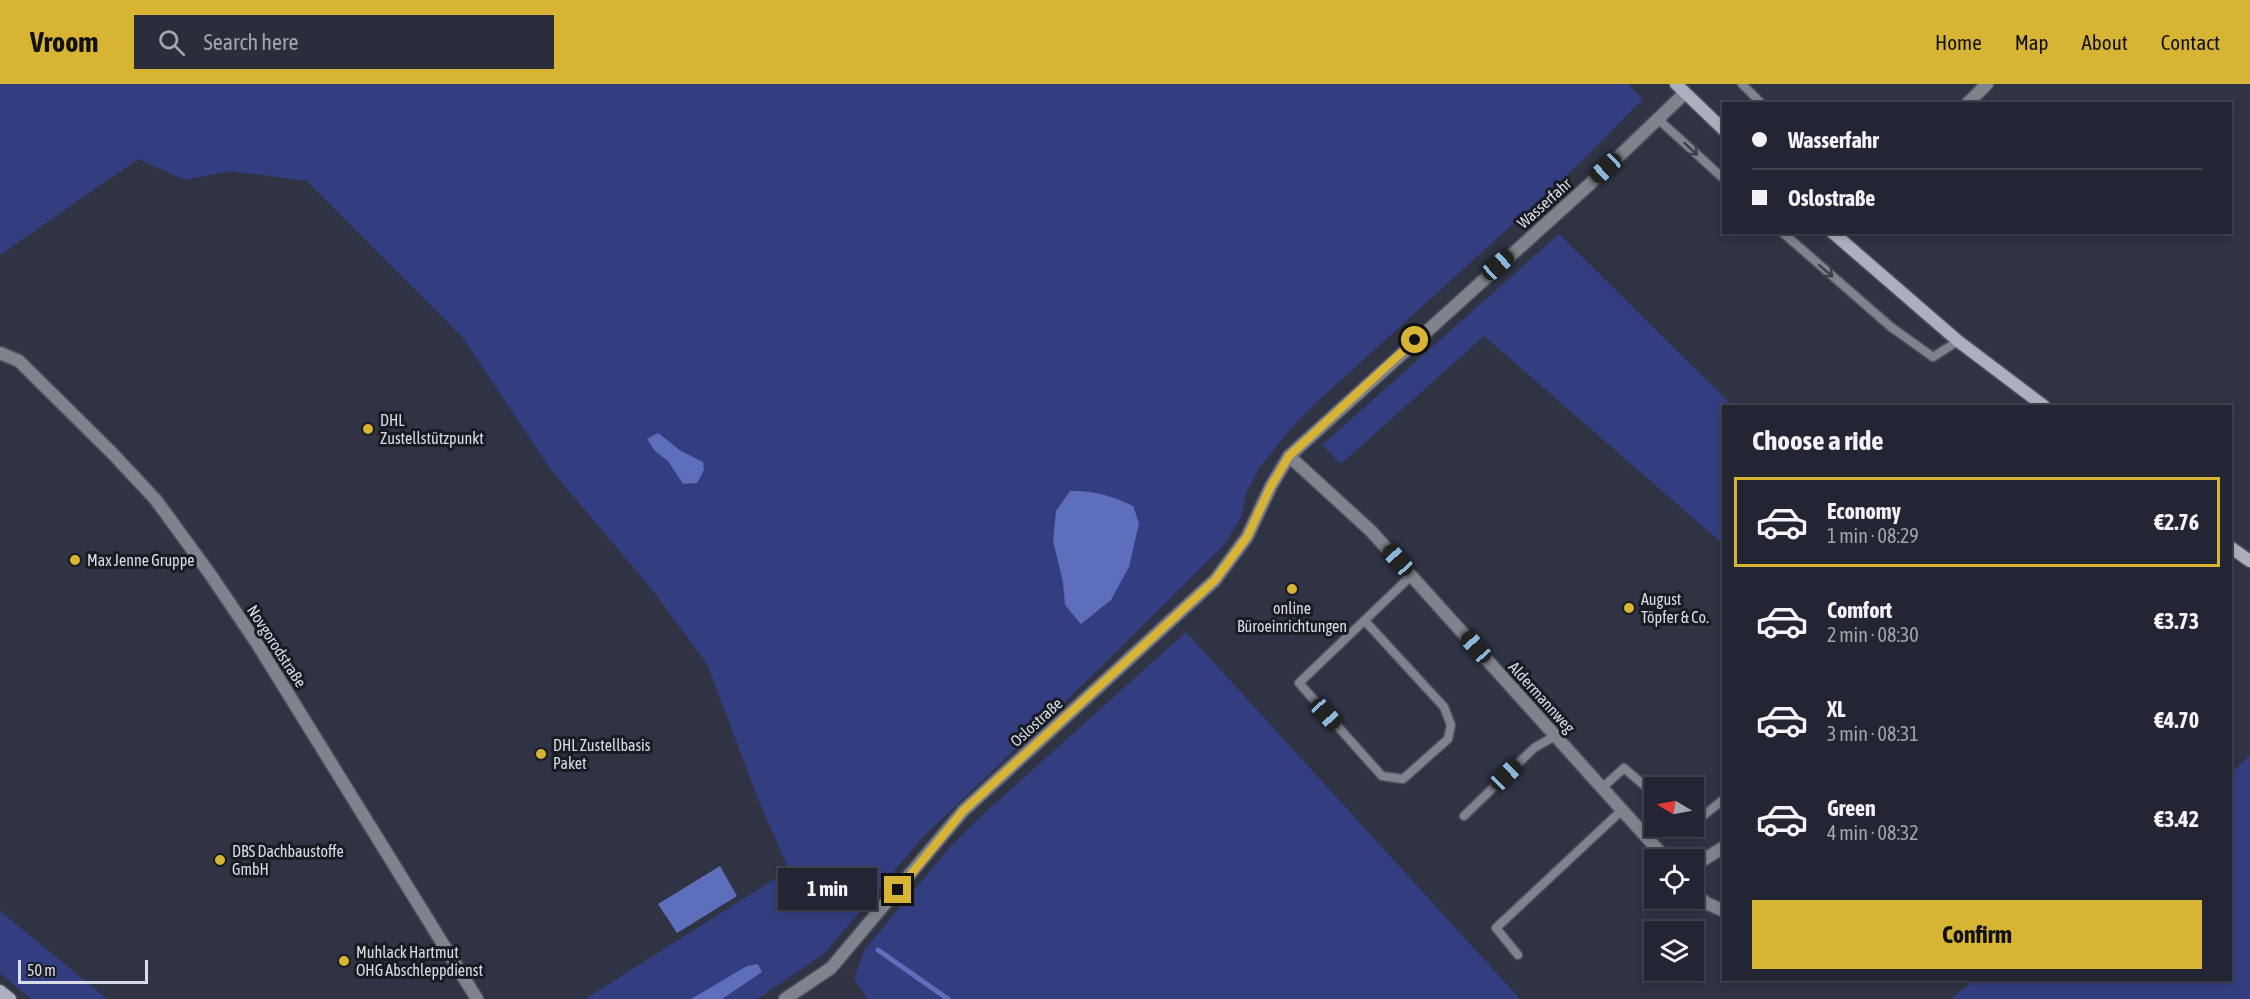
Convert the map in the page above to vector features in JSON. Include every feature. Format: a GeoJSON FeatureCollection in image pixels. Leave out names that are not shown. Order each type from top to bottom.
{"type":"FeatureCollection","features":[{"type":"Feature","properties":{"kind":"main road"},"geometry":{"type":"LineString","coordinates":[[1680,88],[1722,128]]}},
{"type":"Feature","properties":{"kind":"main road"},"geometry":{"type":"LineString","coordinates":[[1833,234],[1958,341],[2043,405]]}},
{"type":"Feature","properties":{"kind":"main road"},"geometry":{"type":"LineString","coordinates":[[2232,548],[2250,561]]}},
{"type":"Feature","properties":{"kind":"main road"},"geometry":{"type":"LineString","coordinates":[[0,991],[10,999]]}},
{"type":"Feature","properties":{"kind":"street"},"geometry":{"type":"LineString","coordinates":[[1969,102],[1987,84]]}},
{"type":"Feature","properties":{"kind":"street","name":"Wasserfahr"},"geometry":{"type":"LineString","coordinates":[[1289,456],[1658,119],[1680,88]]}},
{"type":"Feature","properties":{"kind":"street","name":"Novgorodstraße"},"geometry":{"type":"LineString","coordinates":[[0,353],[5,353],[19,361],[113,454],[162,509],[210,574],[258,645],[477,999]]}},
{"type":"Feature","properties":{"kind":"street","name":"Aldermannweg"},"geometry":{"type":"LineString","coordinates":[[1289,456],[1371,531],[1657,849]]}},
{"type":"Feature","properties":{"kind":"street","name":"Oslostraße"},"geometry":{"type":"LineString","coordinates":[[785,999],[831,968],[963,811],[1215,580],[1247,537],[1271,486],[1289,456]]}},
{"type":"Feature","properties":{"kind":"street"},"geometry":{"type":"LineString","coordinates":[[1704,860],[1722,848]]}},
{"type":"Feature","properties":{"kind":"street"},"geometry":{"type":"LineString","coordinates":[[1704,901],[1722,910]]}},
{"type":"Feature","properties":{"kind":"lane"},"geometry":{"type":"LineString","coordinates":[[1742,84],[1760,102]]}},
{"type":"Feature","properties":{"kind":"lane"},"geometry":{"type":"LineString","coordinates":[[1658,119],[1722,177]]}},
{"type":"Feature","properties":{"kind":"lane"},"geometry":{"type":"LineString","coordinates":[[1784,234],[1891,327],[1933,357],[1958,341]]}},
{"type":"Feature","properties":{"kind":"lane"},"geometry":{"type":"LineString","coordinates":[[1365,621],[1444,707],[1451,725],[1448,739],[1403,779],[1382,776],[1299,683],[1412,575]]}},
{"type":"Feature","properties":{"kind":"lane"},"geometry":{"type":"LineString","coordinates":[[1464,816],[1534,748],[1555,736]]}},
{"type":"Feature","properties":{"kind":"lane"},"geometry":{"type":"LineString","coordinates":[[1602,788],[1624,768],[1644,785]]}},
{"type":"Feature","properties":{"kind":"lane"},"geometry":{"type":"LineString","coordinates":[[1704,815],[1722,801]]}},
{"type":"Feature","properties":{"kind":"lane"},"geometry":{"type":"LineString","coordinates":[[1518,955],[1496,928],[1622,810]]}},
{"type":"Feature","properties":{"kind":"shaded area"},"geometry":{"type":"Polygon","coordinates":[[[0,84],[1628,84],[1643,99],[1580,163],[1291,428],[1260,467],[1246,493],[1242,516],[1224,545],[1097,671],[923,837],[824,954],[757,999],[585,999],[789,870],[758,799],[707,664],[650,587],[551,470],[463,338],[307,181],[230,171],[185,180],[138,159],[0,255],[0,84]]]}},
{"type":"Feature","properties":{"kind":"shaded area"},"geometry":{"type":"Polygon","coordinates":[[[1559,234],[1732,405],[1722,405],[1722,543],[1484,336],[1341,464],[1322,445],[1559,234]]]}},
{"type":"Feature","properties":{"kind":"shaded area"},"geometry":{"type":"Polygon","coordinates":[[[658,433],[681,451],[703,462],[704,470],[697,483],[683,484],[668,461],[655,451],[647,439],[658,433]]]}},
{"type":"Feature","properties":{"kind":"shaded area"},"geometry":{"type":"Polygon","coordinates":[[[1070,491],[1094,493],[1125,502],[1133,506],[1139,523],[1129,567],[1111,600],[1081,624],[1065,605],[1063,582],[1053,541],[1056,511],[1070,491]]]}},
{"type":"Feature","properties":{"kind":"shaded area"},"geometry":{"type":"Polygon","coordinates":[[[1186,632],[1520,999],[867,999],[854,978],[865,949],[951,846],[1186,632]]]}},
{"type":"Feature","properties":{"kind":"shaded area"},"geometry":{"type":"Polygon","coordinates":[[[2250,755],[2250,999],[1951,999],[1973,981],[2232,981],[2233,771],[2250,755]]]}},
{"type":"Feature","properties":{"kind":"shaded area"},"geometry":{"type":"Polygon","coordinates":[[[720,866],[737,896],[677,933],[658,904],[720,866]]]}},
{"type":"Feature","properties":{"kind":"shaded area"},"geometry":{"type":"Polygon","coordinates":[[[0,911],[107,999],[31,999],[0,973],[0,911]]]}},
{"type":"Feature","properties":{"kind":"shaded area"},"geometry":{"type":"Polygon","coordinates":[[[758,964],[762,972],[722,999],[691,999],[747,966],[758,964]]]}},
{"type":"Feature","properties":{"kind":"waterway"},"geometry":{"type":"LineString","coordinates":[[878,950],[948,999]]}},
{"type":"Feature","properties":{"kind":"place","name":"DHL Zustellstützpunkt"},"geometry":{"type":"Point","coordinates":[368,429]}},
{"type":"Feature","properties":{"kind":"place","name":"Max Jenne Gruppe"},"geometry":{"type":"Point","coordinates":[75,560]}},
{"type":"Feature","properties":{"kind":"place","name":"online Büroeinrichtungen"},"geometry":{"type":"Point","coordinates":[1292,589]}},
{"type":"Feature","properties":{"kind":"place","name":"August Töpfer & Co."},"geometry":{"type":"Point","coordinates":[1629,608]}},
{"type":"Feature","properties":{"kind":"place","name":"DHL Zustellbasis Paket"},"geometry":{"type":"Point","coordinates":[541,754]}},
{"type":"Feature","properties":{"kind":"place","name":"DBS Dachbaustoffe GmbH"},"geometry":{"type":"Point","coordinates":[220,860]}},
{"type":"Feature","properties":{"kind":"place","name":"Muhlack Hartmut OHG Abschleppdienst"},"geometry":{"type":"Point","coordinates":[344,961]}},
{"type":"Feature","properties":{"kind":"route"},"geometry":{"type":"LineString","coordinates":[[898,890],[963,811],[1215,580],[1247,537],[1271,486],[1289,456],[1415,340]]}}]}
